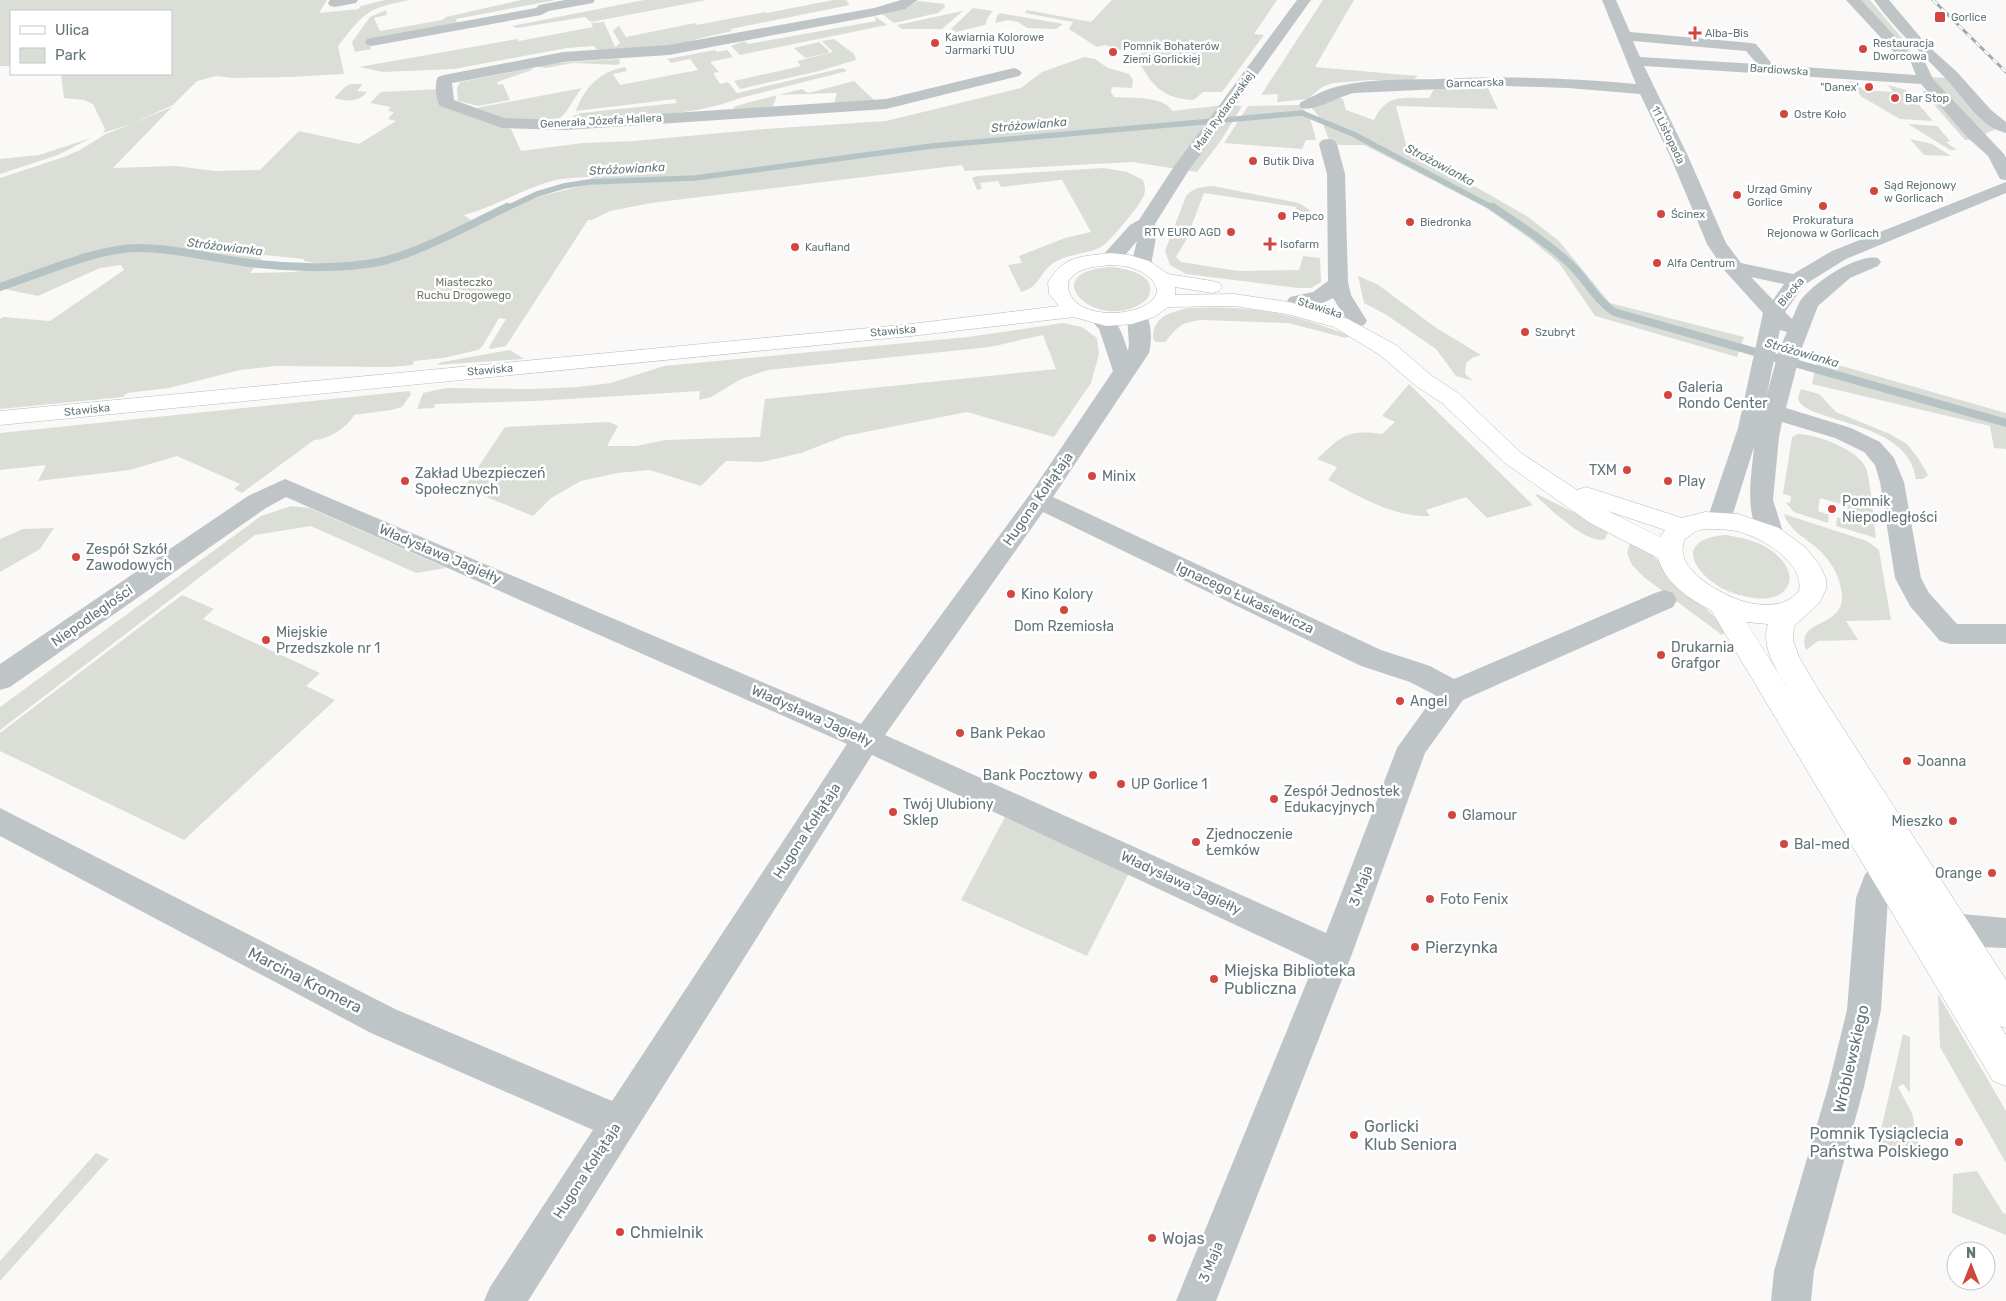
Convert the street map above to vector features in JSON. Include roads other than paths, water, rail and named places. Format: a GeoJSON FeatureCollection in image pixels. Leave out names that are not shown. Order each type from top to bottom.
{"type":"FeatureCollection","features":[{"type":"Feature","properties":{"kind":"main road"},"geometry":{"type":"LineString","coordinates":[[1094,260],[1123,260],[1141,265],[1162,279],[1166,292],[1163,301],[1154,310],[1138,317],[1120,320],[1100,319],[1074,311],[1062,301],[1056,290],[1060,276],[1074,266],[1094,260]]}},
{"type":"Feature","properties":{"kind":"main road","name":"Stawiska"},"geometry":{"type":"LineString","coordinates":[[1162,279],[1298,301],[1328,309],[1357,321],[1390,340],[1441,382],[1450,398]]}},
{"type":"Feature","properties":{"kind":"main road","name":"Stawiska"},"geometry":{"type":"LineString","coordinates":[[979,320],[1056,290]]}},
{"type":"Feature","properties":{"kind":"main road","name":"Stawiska"},"geometry":{"type":"LineString","coordinates":[[1163,301],[1234,300],[1289,308],[1320,315],[1341,323],[1365,335],[1388,350],[1424,381],[1450,398],[1513,458],[1599,517],[1668,552]]}},
{"type":"Feature","properties":{"kind":"main road","name":"Stawiska"},"geometry":{"type":"LineString","coordinates":[[0,418],[911,330],[979,320],[1011,319],[1074,311]]}},
{"type":"Feature","properties":{"kind":"main road","name":"Stawiska"},"geometry":{"type":"LineString","coordinates":[[1549,483],[1682,527]]}},
{"type":"Feature","properties":{"kind":"main road"},"geometry":{"type":"LineString","coordinates":[[1794,610],[1772,615],[1746,612],[1720,604],[1702,594],[1687,582],[1674,566],[1668,552],[1672,539],[1682,527],[1698,521],[1719,520],[1745,524],[1771,535],[1793,550],[1808,567],[1814,585],[1809,600],[1782,621],[1779,629],[1780,641],[1785,655],[1810,699],[2006,1012]]}},
{"type":"Feature","properties":{"kind":"main road"},"geometry":{"type":"LineString","coordinates":[[1720,604],[2006,1068]]}},
{"type":"Feature","properties":{"kind":"street"},"geometry":{"type":"LineString","coordinates":[[335,3],[351,0]]}},
{"type":"Feature","properties":{"kind":"street"},"geometry":{"type":"LineString","coordinates":[[372,42],[532,13],[544,8],[588,0]]}},
{"type":"Feature","properties":{"kind":"street","name":"Generała Józefa Hallera"},"geometry":{"type":"LineString","coordinates":[[911,0],[900,6],[874,12],[678,48],[564,57],[444,80],[446,103],[502,123],[566,125],[886,104],[1014,73]]}},
{"type":"Feature","properties":{"kind":"street","name":"Marii Rydarowskiej"},"geometry":{"type":"LineString","coordinates":[[1110,259],[1137,229],[1146,224],[1180,172],[1304,0]]}},
{"type":"Feature","properties":{"kind":"street","name":"11 Listopada"},"geometry":{"type":"LineString","coordinates":[[1609,0],[1646,90],[1687,156],[1717,244],[1732,267],[1773,314],[1793,342]]}},
{"type":"Feature","properties":{"kind":"street"},"geometry":{"type":"LineString","coordinates":[[1853,0],[1909,60],[1920,56]]}},
{"type":"Feature","properties":{"kind":"street"},"geometry":{"type":"LineString","coordinates":[[1880,0],[1920,56],[1926,80],[1972,133],[2001,155],[2006,174]]}},
{"type":"Feature","properties":{"kind":"street"},"geometry":{"type":"LineString","coordinates":[[1623,36],[1752,47],[1768,69]]}},
{"type":"Feature","properties":{"kind":"street"},"geometry":{"type":"LineString","coordinates":[[1920,56],[1951,75],[1985,113],[1996,123],[2006,128]]}},
{"type":"Feature","properties":{"kind":"street","name":"Bardiowska"},"geometry":{"type":"LineString","coordinates":[[1633,61],[1926,80]]}},
{"type":"Feature","properties":{"kind":"street","name":"Garncarska"},"geometry":{"type":"LineString","coordinates":[[1307,105],[1334,93],[1354,88],[1378,86],[1506,81],[1568,83],[1646,90]]}},
{"type":"Feature","properties":{"kind":"street"},"geometry":{"type":"LineString","coordinates":[[1328,144],[1336,174],[1338,282],[1341,295],[1357,321]]}},
{"type":"Feature","properties":{"kind":"street","name":"Biecka"},"geometry":{"type":"LineString","coordinates":[[1771,535],[1761,500],[1767,437],[1761,371],[1773,314],[1797,280],[1839,255],[2006,187]]}},
{"type":"Feature","properties":{"kind":"street","name":"Biecka"},"geometry":{"type":"LineString","coordinates":[[1719,520],[1749,428],[1764,410],[1782,377],[1793,342],[1809,304],[1842,274],[2006,205]]}},
{"type":"Feature","properties":{"kind":"street","name":"Marii Rydarowskiej"},"geometry":{"type":"LineString","coordinates":[[1141,265],[1148,232],[1146,224]]}},
{"type":"Feature","properties":{"kind":"street"},"geometry":{"type":"LineString","coordinates":[[1732,267],[1797,280]]}},
{"type":"Feature","properties":{"kind":"street"},"geometry":{"type":"LineString","coordinates":[[1298,301],[1317,299],[1328,294],[1338,282]]}},
{"type":"Feature","properties":{"kind":"street","name":"Hugona Kołłątaja"},"geometry":{"type":"LineString","coordinates":[[506,1300],[618,1122],[866,739],[1039,500],[1124,371],[1136,362],[1140,348],[1138,317]]}},
{"type":"Feature","properties":{"kind":"street"},"geometry":{"type":"LineString","coordinates":[[1100,319],[1109,326],[1124,371]]}},
{"type":"Feature","properties":{"kind":"street"},"geometry":{"type":"LineString","coordinates":[[1764,410],[1843,434],[1872,447],[1886,463],[1892,482],[1908,578],[1919,599],[1950,634],[2006,634]]}},
{"type":"Feature","properties":{"kind":"street","name":"Niepodległości"},"geometry":{"type":"LineString","coordinates":[[0,679],[257,502],[285,487]]}},
{"type":"Feature","properties":{"kind":"street","name":"Władysława Jagiełły"},"geometry":{"type":"LineString","coordinates":[[285,487],[866,739],[1335,954]]}},
{"type":"Feature","properties":{"kind":"street","name":"Ignacego Łukasiewicza"},"geometry":{"type":"LineString","coordinates":[[1039,500],[1371,658],[1420,674],[1453,692]]}},
{"type":"Feature","properties":{"kind":"street"},"geometry":{"type":"LineString","coordinates":[[1453,692],[1664,600]]}},
{"type":"Feature","properties":{"kind":"street","name":"3 Maja"},"geometry":{"type":"LineString","coordinates":[[1196,1301],[1335,954],[1412,748],[1453,692]]}},
{"type":"Feature","properties":{"kind":"street","name":"Marcina Kromera"},"geometry":{"type":"LineString","coordinates":[[0,821],[383,1021],[618,1122]]}},
{"type":"Feature","properties":{"kind":"street"},"geometry":{"type":"LineString","coordinates":[[1886,874],[1909,883],[1954,929],[2006,933]]}},
{"type":"Feature","properties":{"kind":"street","name":"Wróblewskiego"},"geometry":{"type":"LineString","coordinates":[[1791,1301],[1794,1271],[1846,1087],[1864,1010],[1872,898],[1876,884],[1886,874]]}},
{"type":"Feature","properties":{"kind":"waterway","name":"Stróżowianka"},"geometry":{"type":"LineString","coordinates":[[505,209],[537,194],[564,186],[589,182],[695,178],[932,146],[1302,113],[1353,134],[1495,209]]}},
{"type":"Feature","properties":{"kind":"waterway","name":"Stróżowianka"},"geometry":{"type":"LineString","coordinates":[[0,287],[87,257],[122,249],[168,250],[243,262],[303,267],[350,266],[379,262],[411,252],[444,238],[507,207]]}},
{"type":"Feature","properties":{"kind":"waterway","name":"Stróżowianka"},"geometry":{"type":"LineString","coordinates":[[1493,207],[1552,248],[1576,270],[1601,301],[1614,312],[2006,423]]}},
{"type":"Feature","properties":{"kind":"railway"},"geometry":{"type":"LineString","coordinates":[[1933,0],[2006,72]]}},
{"type":"Feature","properties":{"kind":"place","name":"Gorlice"},"geometry":{"type":"Point","coordinates":[1940,17]}},
{"type":"Feature","properties":{"kind":"place","name":"Alba-Bis"},"geometry":{"type":"Point","coordinates":[1695,33]}},
{"type":"Feature","properties":{"kind":"place","name":"Kawiarnia Kolorowe Jarmarki TUU"},"geometry":{"type":"Point","coordinates":[935,43]}},
{"type":"Feature","properties":{"kind":"place","name":"Restauracja Dworcowa"},"geometry":{"type":"Point","coordinates":[1863,49]}},
{"type":"Feature","properties":{"kind":"place","name":"Pomnik Bohaterów Ziemi Gorlickiej"},"geometry":{"type":"Point","coordinates":[1113,52]}},
{"type":"Feature","properties":{"kind":"place","name":"\"Danex'"},"geometry":{"type":"Point","coordinates":[1869,87]}},
{"type":"Feature","properties":{"kind":"place","name":"Bar Stop"},"geometry":{"type":"Point","coordinates":[1895,98]}},
{"type":"Feature","properties":{"kind":"place","name":"Ostre Koło"},"geometry":{"type":"Point","coordinates":[1784,114]}},
{"type":"Feature","properties":{"kind":"place","name":"Butik Diva"},"geometry":{"type":"Point","coordinates":[1253,161]}},
{"type":"Feature","properties":{"kind":"place","name":"Sąd Rejonowy w Gorlicach"},"geometry":{"type":"Point","coordinates":[1874,191]}},
{"type":"Feature","properties":{"kind":"place","name":"Urząd Gminy Gorlice"},"geometry":{"type":"Point","coordinates":[1737,195]}},
{"type":"Feature","properties":{"kind":"place","name":"Prokuratura Rejonowa w Gorlicach"},"geometry":{"type":"Point","coordinates":[1823,206]}},
{"type":"Feature","properties":{"kind":"place","name":"Ścinex"},"geometry":{"type":"Point","coordinates":[1661,214]}},
{"type":"Feature","properties":{"kind":"place","name":"Pepco"},"geometry":{"type":"Point","coordinates":[1282,216]}},
{"type":"Feature","properties":{"kind":"place","name":"Biedronka"},"geometry":{"type":"Point","coordinates":[1410,222]}},
{"type":"Feature","properties":{"kind":"place","name":"RTV EURO AGD"},"geometry":{"type":"Point","coordinates":[1231,232]}},
{"type":"Feature","properties":{"kind":"place","name":"Isofarm"},"geometry":{"type":"Point","coordinates":[1270,244]}},
{"type":"Feature","properties":{"kind":"place","name":"Kaufland"},"geometry":{"type":"Point","coordinates":[795,247]}},
{"type":"Feature","properties":{"kind":"place","name":"Alfa Centrum"},"geometry":{"type":"Point","coordinates":[1657,263]}},
{"type":"Feature","properties":{"kind":"place","name":"Szubryt"},"geometry":{"type":"Point","coordinates":[1525,332]}},
{"type":"Feature","properties":{"kind":"place","name":"Galeria Rondo Center"},"geometry":{"type":"Point","coordinates":[1668,395]}},
{"type":"Feature","properties":{"kind":"place","name":"TXM"},"geometry":{"type":"Point","coordinates":[1627,470]}},
{"type":"Feature","properties":{"kind":"place","name":"Minix"},"geometry":{"type":"Point","coordinates":[1092,476]}},
{"type":"Feature","properties":{"kind":"place","name":"Zakład Ubezpieczeń Społecznych"},"geometry":{"type":"Point","coordinates":[405,481]}},
{"type":"Feature","properties":{"kind":"place","name":"Play"},"geometry":{"type":"Point","coordinates":[1668,481]}},
{"type":"Feature","properties":{"kind":"place","name":"Pomnik Niepodległości"},"geometry":{"type":"Point","coordinates":[1832,509]}},
{"type":"Feature","properties":{"kind":"place","name":"Zespół Szkół Zawodowych"},"geometry":{"type":"Point","coordinates":[76,557]}},
{"type":"Feature","properties":{"kind":"place","name":"Kino Kolory"},"geometry":{"type":"Point","coordinates":[1011,594]}},
{"type":"Feature","properties":{"kind":"place","name":"Dom Rzemiosła"},"geometry":{"type":"Point","coordinates":[1064,610]}},
{"type":"Feature","properties":{"kind":"place","name":"Miejskie Przedszkole nr 1"},"geometry":{"type":"Point","coordinates":[266,640]}},
{"type":"Feature","properties":{"kind":"place","name":"Drukarnia Grafgor"},"geometry":{"type":"Point","coordinates":[1661,655]}},
{"type":"Feature","properties":{"kind":"place","name":"Angel"},"geometry":{"type":"Point","coordinates":[1400,701]}},
{"type":"Feature","properties":{"kind":"place","name":"Bank Pekao"},"geometry":{"type":"Point","coordinates":[960,733]}},
{"type":"Feature","properties":{"kind":"place","name":"Joanna"},"geometry":{"type":"Point","coordinates":[1907,761]}},
{"type":"Feature","properties":{"kind":"place","name":"Bank Pocztowy"},"geometry":{"type":"Point","coordinates":[1093,775]}},
{"type":"Feature","properties":{"kind":"place","name":"UP Gorlice 1"},"geometry":{"type":"Point","coordinates":[1121,784]}},
{"type":"Feature","properties":{"kind":"place","name":"Zespół Jednostek Edukacyjnych"},"geometry":{"type":"Point","coordinates":[1274,799]}},
{"type":"Feature","properties":{"kind":"place","name":"Twój Ulubiony Sklep"},"geometry":{"type":"Point","coordinates":[893,812]}},
{"type":"Feature","properties":{"kind":"place","name":"Glamour"},"geometry":{"type":"Point","coordinates":[1452,815]}},
{"type":"Feature","properties":{"kind":"place","name":"Mieszko"},"geometry":{"type":"Point","coordinates":[1953,821]}},
{"type":"Feature","properties":{"kind":"place","name":"Zjednoczenie Łemków"},"geometry":{"type":"Point","coordinates":[1196,842]}},
{"type":"Feature","properties":{"kind":"place","name":"Bal-med"},"geometry":{"type":"Point","coordinates":[1784,844]}},
{"type":"Feature","properties":{"kind":"place","name":"Orange"},"geometry":{"type":"Point","coordinates":[1992,873]}},
{"type":"Feature","properties":{"kind":"place","name":"Foto Fenix"},"geometry":{"type":"Point","coordinates":[1430,899]}},
{"type":"Feature","properties":{"kind":"place","name":"Pierzynka"},"geometry":{"type":"Point","coordinates":[1415,947]}},
{"type":"Feature","properties":{"kind":"place","name":"Miejska Biblioteka Publiczna"},"geometry":{"type":"Point","coordinates":[1214,979]}},
{"type":"Feature","properties":{"kind":"place","name":"Gorlicki Klub Seniora"},"geometry":{"type":"Point","coordinates":[1354,1135]}},
{"type":"Feature","properties":{"kind":"place","name":"Pomnik Tysiąclecia Państwa Polskiego"},"geometry":{"type":"Point","coordinates":[1959,1142]}},
{"type":"Feature","properties":{"kind":"place","name":"Chmielnik"},"geometry":{"type":"Point","coordinates":[620,1232]}},
{"type":"Feature","properties":{"kind":"place","name":"Wojas"},"geometry":{"type":"Point","coordinates":[1152,1238]}},
{"type":"Feature","properties":{"kind":"park label","name":"Miasteczko Ruchu Drogowego"},"geometry":{"type":"Point","coordinates":[464,288]}}]}
